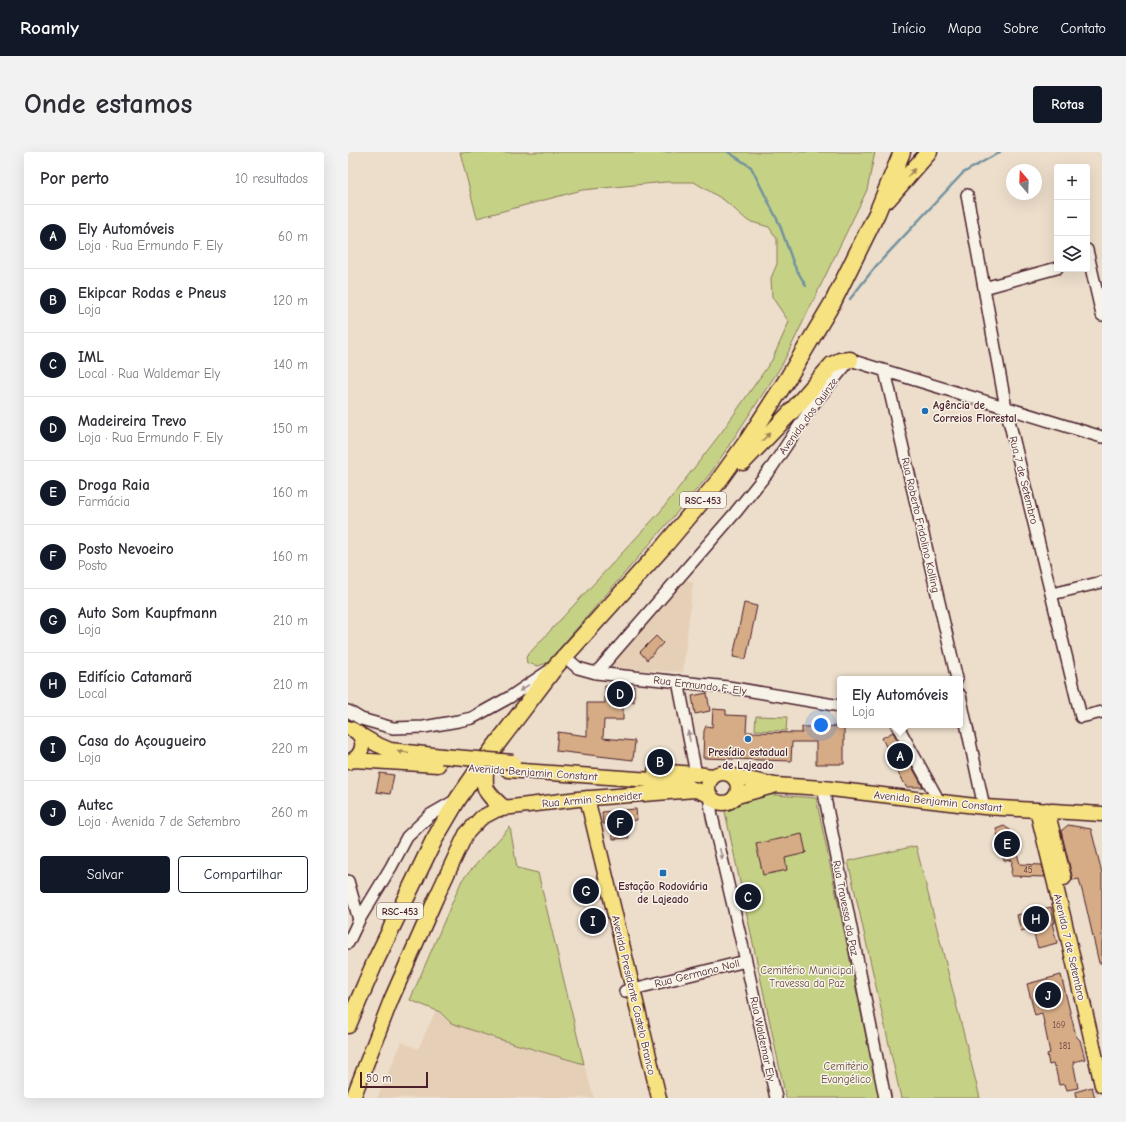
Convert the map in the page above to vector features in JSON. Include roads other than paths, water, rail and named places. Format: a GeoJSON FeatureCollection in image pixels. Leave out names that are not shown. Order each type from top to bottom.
{"type":"FeatureCollection","features":[{"type":"Feature","properties":{"kind":"highway"},"geometry":{"type":"LineString","coordinates":[[888,152],[893,176]]}},
{"type":"Feature","properties":{"kind":"highway","name":"RSC-453"},"geometry":{"type":"LineString","coordinates":[[348,1025],[383,946],[434,840],[458,799],[487,757],[560,661],[665,545],[717,483],[748,440],[792,372],[833,302],[877,213],[902,152]]}},
{"type":"Feature","properties":{"kind":"highway"},"geometry":{"type":"LineString","coordinates":[[877,213],[929,152]]}},
{"type":"Feature","properties":{"kind":"highway"},"geometry":{"type":"LineString","coordinates":[[717,483],[739,466],[792,411],[823,373],[832,365],[840,361],[850,360]]}},
{"type":"Feature","properties":{"kind":"highway"},"geometry":{"type":"LineString","coordinates":[[487,757],[484,783],[485,788],[489,795],[503,808]]}},
{"type":"Feature","properties":{"kind":"main road","name":"Avenida Benjamin Constant"},"geometry":{"type":"LineString","coordinates":[[352,729],[376,744],[390,750],[440,760]]}},
{"type":"Feature","properties":{"kind":"main road"},"geometry":{"type":"LineString","coordinates":[[351,761],[361,751],[362,740],[352,729]]}},
{"type":"Feature","properties":{"kind":"main road","name":"Avenida Benjamin Constant"},"geometry":{"type":"LineString","coordinates":[[351,761],[440,760],[511,766],[666,781],[680,784],[688,791],[709,795]]}},
{"type":"Feature","properties":{"kind":"main road","name":"Avenida Benjamin Constant"},"geometry":{"type":"LineString","coordinates":[[511,766],[696,774],[712,776]]}},
{"type":"Feature","properties":{"kind":"main road"},"geometry":{"type":"LineString","coordinates":[[723,772],[734,776],[738,784],[738,792],[737,796],[732,801],[720,803],[709,795],[708,783],[712,776],[723,772]]}},
{"type":"Feature","properties":{"kind":"main road","name":"Avenida Benjamin Constant"},"geometry":{"type":"LineString","coordinates":[[734,776],[775,785],[823,788],[940,803],[1102,814]]}},
{"type":"Feature","properties":{"kind":"main road","name":"Avenida Benjamin Constant"},"geometry":{"type":"LineString","coordinates":[[737,796],[775,785]]}},
{"type":"Feature","properties":{"kind":"main road","name":"Rua Armin Schneider"},"geometry":{"type":"LineString","coordinates":[[353,1098],[390,1000],[436,898],[466,834],[481,818],[503,808],[582,799],[688,791]]}},
{"type":"Feature","properties":{"kind":"main road","name":"Avenida Presidente Castelo Branco"},"geometry":{"type":"LineString","coordinates":[[582,799],[654,1096]]}},
{"type":"Feature","properties":{"kind":"main road","name":"Avenida 7 de Setembro"},"geometry":{"type":"LineString","coordinates":[[1042,810],[1084,986],[1102,1085]]}},
{"type":"Feature","properties":{"kind":"main road","name":"Avenida 7 de Setembro"},"geometry":{"type":"LineString","coordinates":[[1084,986],[1102,1042]]}},
{"type":"Feature","properties":{"kind":"street","name":"Rua 7 de Setembro"},"geometry":{"type":"LineString","coordinates":[[967,195],[1006,408],[1081,717],[1102,712]]}},
{"type":"Feature","properties":{"kind":"street"},"geometry":{"type":"LineString","coordinates":[[1090,265],[1102,315]]}},
{"type":"Feature","properties":{"kind":"street"},"geometry":{"type":"LineString","coordinates":[[984,288],[1054,269]]}},
{"type":"Feature","properties":{"kind":"street"},"geometry":{"type":"LineString","coordinates":[[850,360],[1102,437]]}},
{"type":"Feature","properties":{"kind":"street","name":"Avenida dos Quinze"},"geometry":{"type":"LineString","coordinates":[[596,673],[730,519],[772,467],[815,402],[850,360]]}},
{"type":"Feature","properties":{"kind":"street","name":"Rua Roberto Fridolino Kolling"},"geometry":{"type":"LineString","coordinates":[[885,371],[956,676]]}},
{"type":"Feature","properties":{"kind":"street"},"geometry":{"type":"LineString","coordinates":[[1052,594],[1102,582]]}},
{"type":"Feature","properties":{"kind":"street"},"geometry":{"type":"LineString","coordinates":[[348,711],[361,719],[393,728],[424,727],[472,718],[510,697],[560,661]]}},
{"type":"Feature","properties":{"kind":"street","name":"Rua Ermundo F. Ely"},"geometry":{"type":"LineString","coordinates":[[560,661],[596,673],[678,681],[837,706]]}},
{"type":"Feature","properties":{"kind":"street"},"geometry":{"type":"LineString","coordinates":[[678,681],[696,774]]}},
{"type":"Feature","properties":{"kind":"street"},"geometry":{"type":"LineString","coordinates":[[963,709],[984,807]]}},
{"type":"Feature","properties":{"kind":"street"},"geometry":{"type":"LineString","coordinates":[[352,729],[380,725]]}},
{"type":"Feature","properties":{"kind":"street"},"geometry":{"type":"LineString","coordinates":[[899,728],[940,803]]}},
{"type":"Feature","properties":{"kind":"street","name":"Rua Travessa da Paz"},"geometry":{"type":"LineString","coordinates":[[823,788],[885,1098]]}},
{"type":"Feature","properties":{"kind":"street","name":"Rua Waldemar Ely"},"geometry":{"type":"LineString","coordinates":[[709,795],[712,816],[776,1098]]}},
{"type":"Feature","properties":{"kind":"street"},"geometry":{"type":"LineString","coordinates":[[348,943],[359,920],[407,837],[430,815],[458,799]]}},
{"type":"Feature","properties":{"kind":"street"},"geometry":{"type":"LineString","coordinates":[[348,881],[359,920]]}},
{"type":"Feature","properties":{"kind":"street","name":"Rua Germano Noll"},"geometry":{"type":"LineString","coordinates":[[629,990],[746,961]]}},
{"type":"Feature","properties":{"kind":"waterway"},"geometry":{"type":"LineString","coordinates":[[728,152],[751,167],[779,223],[794,265],[806,286]]}},
{"type":"Feature","properties":{"kind":"waterway"},"geometry":{"type":"LineString","coordinates":[[850,299],[876,266],[963,173],[1000,152]]}},
{"type":"Feature","properties":{"kind":"place","name":"Agência de Correios Florestal"},"geometry":{"type":"Point","coordinates":[925,411]}},
{"type":"Feature","properties":{"kind":"place","name":"Madeireira Trevo"},"geometry":{"type":"Point","coordinates":[620,694]}},
{"type":"Feature","properties":{"kind":"place","name":"Presídio estadual de Lajeado"},"geometry":{"type":"Point","coordinates":[748,739]}},
{"type":"Feature","properties":{"kind":"place","name":"Ely Automóveis"},"geometry":{"type":"Point","coordinates":[900,756]}},
{"type":"Feature","properties":{"kind":"place","name":"Ekipcar Rodas e Pneus"},"geometry":{"type":"Point","coordinates":[660,762]}},
{"type":"Feature","properties":{"kind":"place","name":"Posto Nevoeiro"},"geometry":{"type":"Point","coordinates":[620,823]}},
{"type":"Feature","properties":{"kind":"place","name":"Droga Raia"},"geometry":{"type":"Point","coordinates":[1007,844]}},
{"type":"Feature","properties":{"kind":"place","name":"Estação Rodoviária de Lajeado"},"geometry":{"type":"Point","coordinates":[663,873]}},
{"type":"Feature","properties":{"kind":"place","name":"Auto Som Kaupfmann"},"geometry":{"type":"Point","coordinates":[586,891]}},
{"type":"Feature","properties":{"kind":"place","name":"IML"},"geometry":{"type":"Point","coordinates":[748,897]}},
{"type":"Feature","properties":{"kind":"place","name":"Edifício Catamarã"},"geometry":{"type":"Point","coordinates":[1036,919]}},
{"type":"Feature","properties":{"kind":"place","name":"Casa do Açougueiro"},"geometry":{"type":"Point","coordinates":[593,921]}},
{"type":"Feature","properties":{"kind":"place","name":"Autec"},"geometry":{"type":"Point","coordinates":[1048,995]}},
{"type":"Feature","properties":{"kind":"park label","name":"Cemitério Municipal Travessa da Paz"},"geometry":{"type":"Point","coordinates":[807,976]}},
{"type":"Feature","properties":{"kind":"park label","name":"Cemitério Evangélico"},"geometry":{"type":"Point","coordinates":[846,1072]}}]}
